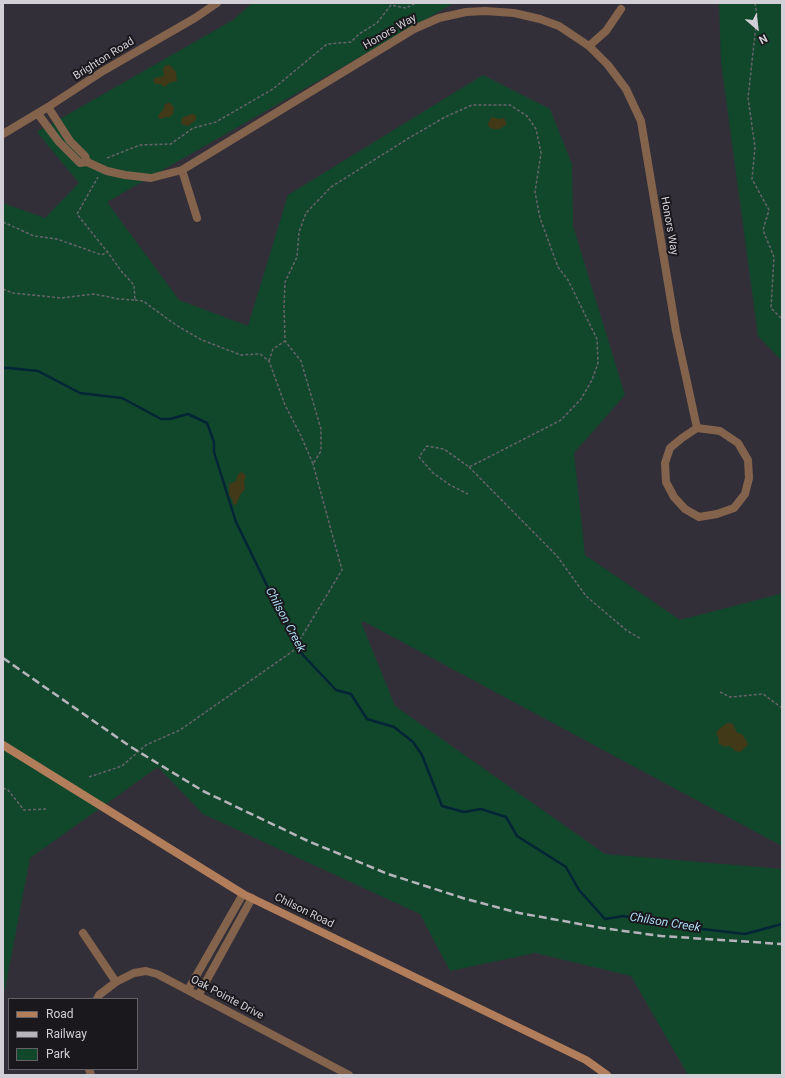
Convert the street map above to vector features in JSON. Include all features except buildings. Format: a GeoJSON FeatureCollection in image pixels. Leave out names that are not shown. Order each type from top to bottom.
{"type":"FeatureCollection","features":[{"type":"Feature","properties":{"kind":"main road","name":"Chilson Road"},"geometry":{"type":"LineString","coordinates":[[3,745],[243,894],[586,1060],[607,1075]]}},
{"type":"Feature","properties":{"kind":"street","name":"Brighton Road"},"geometry":{"type":"LineString","coordinates":[[3,134],[38,114],[103,71],[195,18],[217,3]]}},
{"type":"Feature","properties":{"kind":"street"},"geometry":{"type":"LineString","coordinates":[[589,46],[606,31],[621,9]]}},
{"type":"Feature","properties":{"kind":"street","name":"Honors Way"},"geometry":{"type":"LineString","coordinates":[[38,114],[59,142],[73,158],[80,163],[87,162],[107,171],[150,178],[182,170],[414,29],[439,18],[466,12],[486,11],[514,13],[540,19],[559,26],[589,46],[608,65],[626,89],[640,121],[676,331],[697,428]]}},
{"type":"Feature","properties":{"kind":"street"},"geometry":{"type":"LineString","coordinates":[[48,107],[70,140],[85,156],[87,162]]}},
{"type":"Feature","properties":{"kind":"street"},"geometry":{"type":"LineString","coordinates":[[182,170],[198,218]]}},
{"type":"Feature","properties":{"kind":"street"},"geometry":{"type":"LineString","coordinates":[[697,428],[720,431],[738,443],[748,460],[749,478],[745,494],[734,508],[717,514],[699,516],[685,509],[674,497],[666,482],[665,463],[670,448],[697,428]]}},
{"type":"Feature","properties":{"kind":"street"},"geometry":{"type":"LineString","coordinates":[[188,990],[243,894]]}},
{"type":"Feature","properties":{"kind":"street"},"geometry":{"type":"LineString","coordinates":[[198,996],[252,898]]}},
{"type":"Feature","properties":{"kind":"street"},"geometry":{"type":"LineString","coordinates":[[83,933],[116,982]]}},
{"type":"Feature","properties":{"kind":"street","name":"Oak Pointe Drive"},"geometry":{"type":"LineString","coordinates":[[97,998],[116,982],[134,973],[146,971],[157,974],[349,1075]]}},
{"type":"Feature","properties":{"kind":"path"},"geometry":{"type":"LineString","coordinates":[[107,158],[140,145],[171,144],[193,128],[216,122],[273,89],[327,44],[351,42],[359,34],[377,23],[391,6],[406,8],[416,3]]}},
{"type":"Feature","properties":{"kind":"path"},"geometry":{"type":"LineString","coordinates":[[755,3],[757,16],[748,98],[756,147],[752,179],[769,210],[763,230],[774,257],[771,308],[782,319]]}},
{"type":"Feature","properties":{"kind":"path"},"geometry":{"type":"LineString","coordinates":[[313,464],[321,451],[321,429],[301,361],[286,341],[285,282],[297,257],[299,232],[306,213],[331,187],[445,117],[472,105],[510,105],[527,116],[536,129],[541,153],[535,192],[540,218],[558,267],[568,280],[597,339],[598,363],[592,380],[581,399],[561,420],[469,467]]}},
{"type":"Feature","properties":{"kind":"path"},"geometry":{"type":"LineString","coordinates":[[100,174],[77,214],[122,272],[134,285],[135,300]]}},
{"type":"Feature","properties":{"kind":"path"},"geometry":{"type":"LineString","coordinates":[[3,222],[34,236],[57,239],[102,255],[108,251]]}},
{"type":"Feature","properties":{"kind":"path"},"geometry":{"type":"LineString","coordinates":[[3,289],[13,293],[61,298],[94,294],[119,299],[143,301],[202,340],[241,355],[260,354],[269,361],[285,405],[313,464],[342,570],[293,651],[180,730],[146,745],[122,766],[89,777]]}},
{"type":"Feature","properties":{"kind":"path"},"geometry":{"type":"LineString","coordinates":[[269,361],[273,349],[286,341]]}},
{"type":"Feature","properties":{"kind":"path"},"geometry":{"type":"LineString","coordinates":[[468,494],[450,485],[432,473],[419,457],[427,446],[444,449],[469,467],[557,556],[586,596],[626,630],[640,639]]}},
{"type":"Feature","properties":{"kind":"path"},"geometry":{"type":"LineString","coordinates":[[720,692],[730,697],[764,694],[782,708]]}},
{"type":"Feature","properties":{"kind":"path"},"geometry":{"type":"LineString","coordinates":[[3,788],[8,790],[24,810],[47,810]]}},
{"type":"Feature","properties":{"kind":"green space"},"geometry":{"type":"Polygon","coordinates":[[[252,3],[454,3],[107,202],[179,300],[248,326],[288,195],[483,75],[550,109],[572,164],[573,226],[625,395],[574,453],[585,555],[680,620],[780,594],[782,591],[782,846],[363,621],[361,622],[395,706],[605,854],[782,869],[782,1075],[688,1075],[631,976],[535,953],[450,971],[420,914],[203,814],[158,767],[30,858],[3,999],[3,203],[45,218],[79,183],[37,132],[233,20],[252,3]]]}},
{"type":"Feature","properties":{"kind":"green space"},"geometry":{"type":"Polygon","coordinates":[[[719,3],[782,3],[782,361],[758,336],[721,62],[719,3]]]}},
{"type":"Feature","properties":{"kind":"sand"},"geometry":{"type":"Polygon","coordinates":[[[170,65],[176,72],[177,81],[169,83],[165,87],[160,84],[155,84],[153,80],[164,76],[163,68],[170,65]]]}},
{"type":"Feature","properties":{"kind":"sand"},"geometry":{"type":"Polygon","coordinates":[[[168,103],[174,107],[173,114],[170,117],[161,119],[158,118],[165,104],[168,103]]]}},
{"type":"Feature","properties":{"kind":"sand"},"geometry":{"type":"Polygon","coordinates":[[[191,114],[196,116],[196,120],[188,126],[181,124],[182,118],[191,114]]]}},
{"type":"Feature","properties":{"kind":"sand"},"geometry":{"type":"Polygon","coordinates":[[[492,117],[499,119],[504,118],[507,124],[500,129],[492,129],[488,126],[492,117]]]}},
{"type":"Feature","properties":{"kind":"sand"},"geometry":{"type":"Polygon","coordinates":[[[242,472],[246,476],[244,481],[245,489],[235,505],[233,504],[229,495],[229,484],[236,481],[238,474],[242,472]]]}},
{"type":"Feature","properties":{"kind":"sand"},"geometry":{"type":"Polygon","coordinates":[[[727,723],[733,724],[737,733],[742,734],[746,740],[748,745],[740,752],[735,751],[730,746],[725,747],[718,743],[719,739],[716,733],[727,723]]]}},
{"type":"Feature","properties":{"kind":"waterway","name":"Chilson Creek"},"geometry":{"type":"LineString","coordinates":[[3,368],[38,371],[80,393],[122,398],[161,419],[170,419],[188,414],[207,423],[214,442],[214,452],[236,522],[295,643],[303,655],[336,690],[351,694],[367,719],[394,727],[413,742],[422,755],[442,806],[464,812],[481,809],[506,817],[517,836],[566,867],[579,890],[605,919],[624,916],[685,927],[745,934],[782,924]]}},
{"type":"Feature","properties":{"kind":"railway"},"geometry":{"type":"LineString","coordinates":[[3,658],[131,747],[203,791],[308,841],[388,874],[466,899],[519,913],[602,928],[661,936],[782,944]]}}]}
